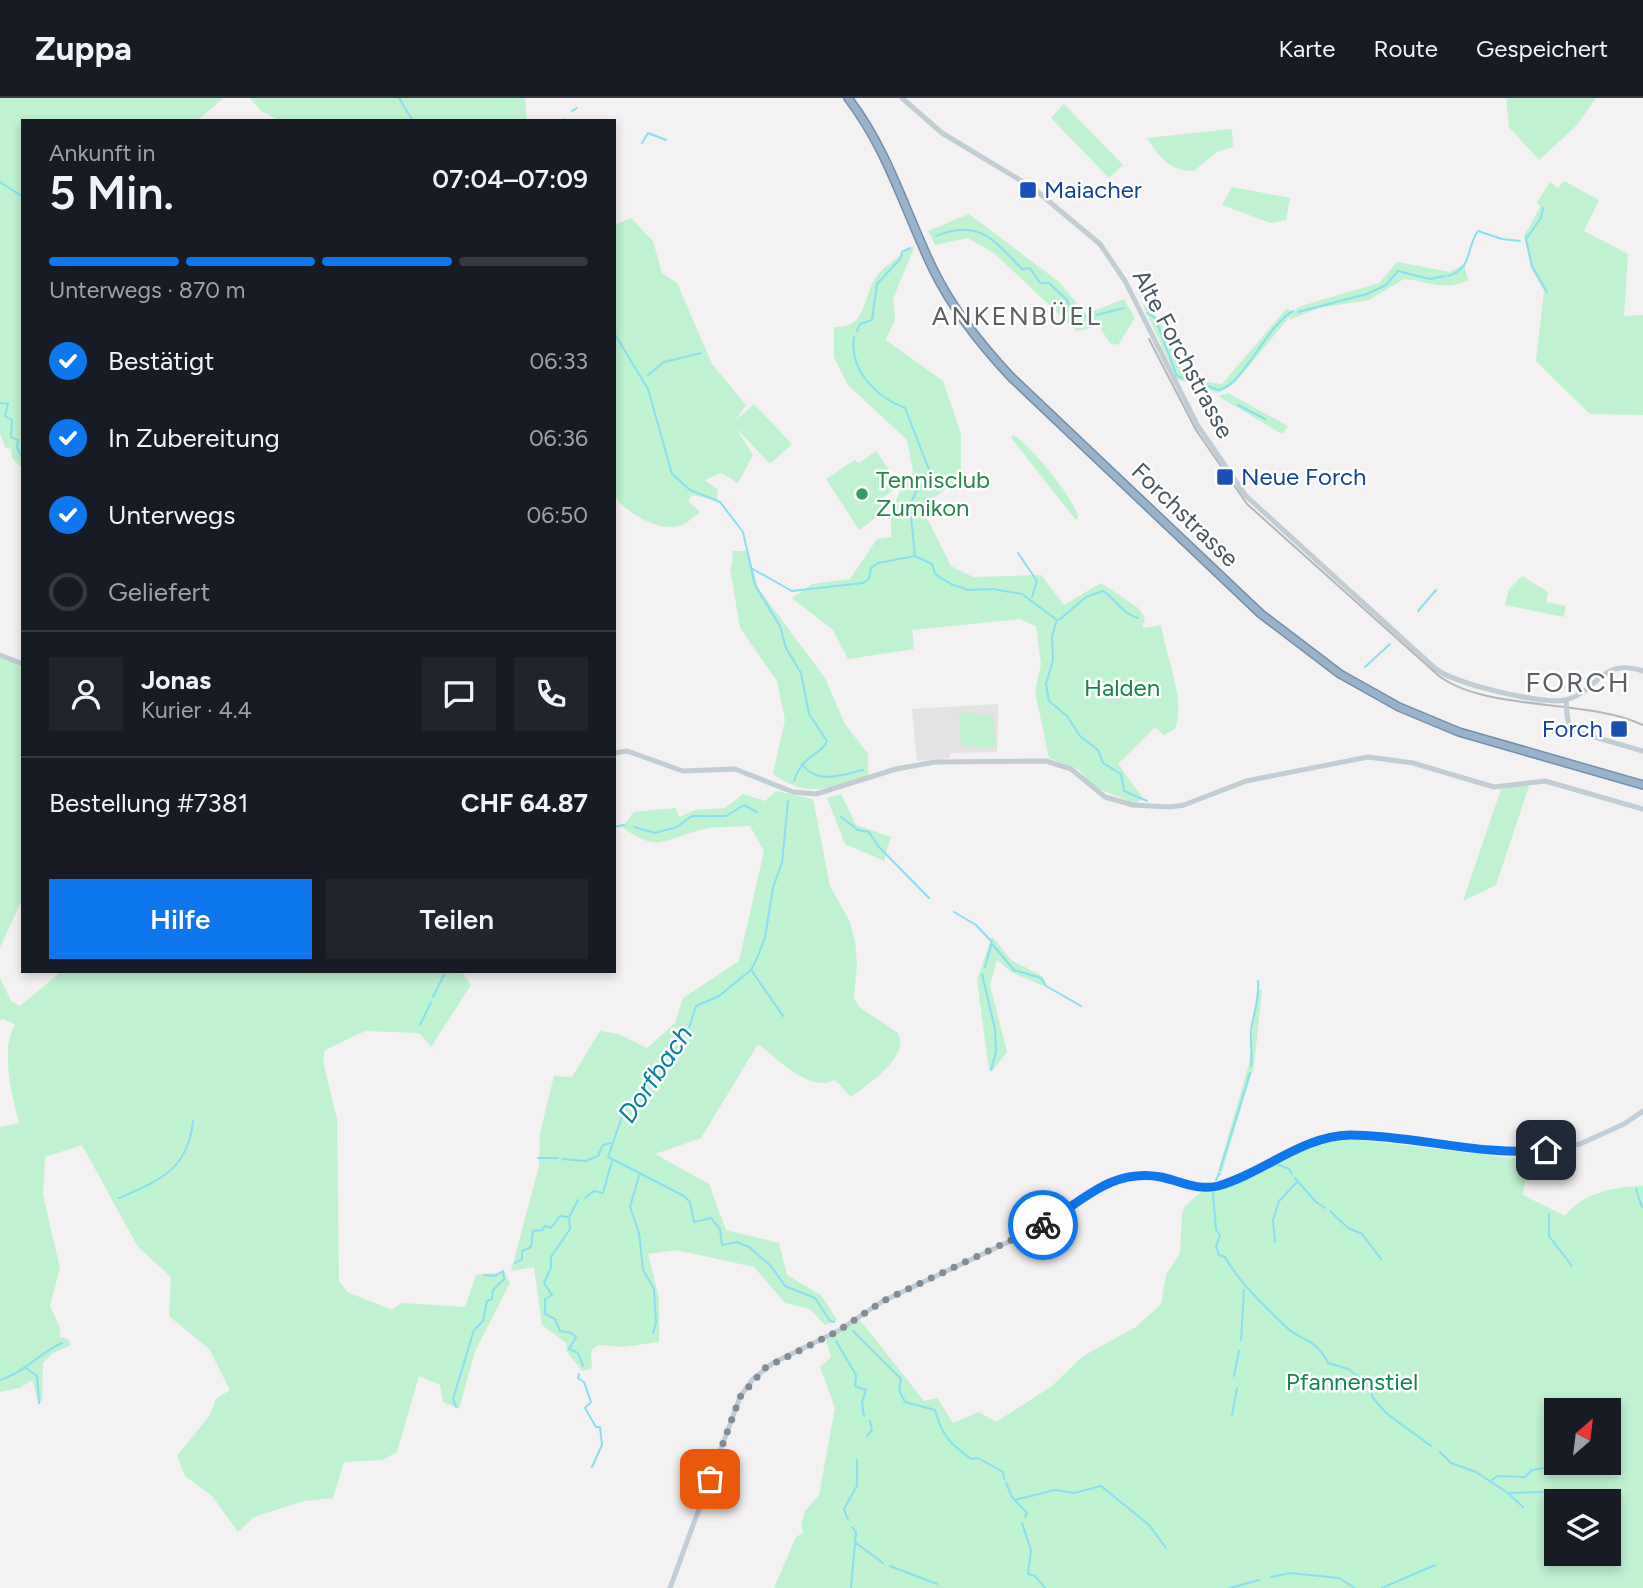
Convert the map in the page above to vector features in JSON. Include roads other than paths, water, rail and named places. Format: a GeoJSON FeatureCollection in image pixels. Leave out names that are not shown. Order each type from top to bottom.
{"type":"FeatureCollection","features":[{"type":"Feature","properties":{"kind":"highway","name":"Forchstrasse"},"geometry":{"type":"LineString","coordinates":[[850,100],[895,169],[942,280],[978,335],[1013,374],[1268,616],[1344,673],[1421,714],[1482,737],[1643,784]]}},
{"type":"Feature","properties":{"kind":"main road"},"geometry":{"type":"LineString","coordinates":[[670,1588],[740,1397],[753,1379],[773,1363],[838,1331],[883,1301],[1038,1228],[1097,1187],[1119,1178],[1148,1175],[1199,1187],[1213,1187],[1268,1165],[1312,1142],[1338,1136],[1378,1136],[1518,1152],[1546,1150],[1580,1144],[1625,1124],[1643,1111]]}},
{"type":"Feature","properties":{"kind":"street","name":"Alte Forchstrasse"},"geometry":{"type":"LineString","coordinates":[[902,98],[942,133],[1034,188],[1100,244],[1125,281],[1198,426],[1234,480],[1266,518],[1447,677],[1465,684],[1566,700]]}},
{"type":"Feature","properties":{"kind":"street"},"geometry":{"type":"LineString","coordinates":[[0,654],[21,663]]}},
{"type":"Feature","properties":{"kind":"street"},"geometry":{"type":"LineString","coordinates":[[1643,671],[1620,667],[1613,669],[1566,700],[1569,724],[1574,731],[1643,751]]}},
{"type":"Feature","properties":{"kind":"street"},"geometry":{"type":"LineString","coordinates":[[616,753],[626,751],[670,769],[683,771],[735,769],[793,792],[816,794],[896,769],[935,762],[1046,761],[1071,769],[1105,797],[1133,805],[1170,807],[1184,805],[1246,781],[1368,757],[1413,763],[1494,787],[1545,781],[1643,809]]}},
{"type":"Feature","properties":{"kind":"waterway","name":"Dorfbach"},"geometry":{"type":"LineString","coordinates":[[399,98],[412,119]]}},
{"type":"Feature","properties":{"kind":"waterway"},"geometry":{"type":"LineString","coordinates":[[572,111],[577,108]]}},
{"type":"Feature","properties":{"kind":"waterway"},"geometry":{"type":"LineString","coordinates":[[642,143],[648,133],[666,140]]}},
{"type":"Feature","properties":{"kind":"waterway"},"geometry":{"type":"LineString","coordinates":[[0,182],[21,196]]}},
{"type":"Feature","properties":{"kind":"waterway"},"geometry":{"type":"LineString","coordinates":[[1543,208],[1541,218],[1526,239],[1532,266],[1547,292]]}},
{"type":"Feature","properties":{"kind":"waterway"},"geometry":{"type":"LineString","coordinates":[[936,236],[963,229],[984,235],[1003,249],[1022,269],[1030,268],[1040,283],[1049,283],[1067,300],[1072,311],[1084,316]]}},
{"type":"Feature","properties":{"kind":"waterway"},"geometry":{"type":"LineString","coordinates":[[1448,276],[1462,268],[1478,231],[1502,239],[1520,241]]}},
{"type":"Feature","properties":{"kind":"waterway"},"geometry":{"type":"LineString","coordinates":[[857,331],[860,324],[872,320],[877,284],[900,259],[902,252],[910,248]]}},
{"type":"Feature","properties":{"kind":"waterway"},"geometry":{"type":"LineString","coordinates":[[1298,312],[1367,294],[1386,285],[1398,271],[1430,279],[1445,276]]}},
{"type":"Feature","properties":{"kind":"waterway"},"geometry":{"type":"LineString","coordinates":[[1096,315],[1124,308]]}},
{"type":"Feature","properties":{"kind":"waterway"},"geometry":{"type":"LineString","coordinates":[[1147,313],[1155,318],[1177,376],[1219,390],[1237,378],[1283,318],[1293,311]]}},
{"type":"Feature","properties":{"kind":"waterway","name":"Dorfbach"},"geometry":{"type":"LineString","coordinates":[[616,336],[648,389],[672,474],[690,490],[720,502],[743,532],[755,585],[780,626],[786,648],[801,673],[809,714],[827,741],[821,750],[802,765],[794,781]]}},
{"type":"Feature","properties":{"kind":"waterway"},"geometry":{"type":"LineString","coordinates":[[854,337],[860,371],[884,397],[905,408],[931,475],[915,493],[910,506],[915,556]]}},
{"type":"Feature","properties":{"kind":"waterway"},"geometry":{"type":"LineString","coordinates":[[648,375],[664,362],[701,353]]}},
{"type":"Feature","properties":{"kind":"waterway"},"geometry":{"type":"LineString","coordinates":[[0,403],[8,404],[5,416],[12,420],[11,437],[18,440],[17,448],[21,455]]}},
{"type":"Feature","properties":{"kind":"waterway"},"geometry":{"type":"LineString","coordinates":[[1238,405],[1265,419]]}},
{"type":"Feature","properties":{"kind":"waterway"},"geometry":{"type":"LineString","coordinates":[[1018,553],[1037,581],[1032,597]]}},
{"type":"Feature","properties":{"kind":"waterway"},"geometry":{"type":"LineString","coordinates":[[751,568],[792,591],[863,583],[869,579],[871,568],[878,563],[915,556],[932,564],[935,574],[951,584],[968,590],[992,589],[1022,594],[1057,620],[1052,636],[1053,660],[1046,684],[1049,701],[1067,716],[1080,736],[1098,750],[1103,763],[1121,774],[1124,791],[1147,801]]}},
{"type":"Feature","properties":{"kind":"waterway"},"geometry":{"type":"LineString","coordinates":[[1418,611],[1436,590]]}},
{"type":"Feature","properties":{"kind":"waterway"},"geometry":{"type":"LineString","coordinates":[[1059,620],[1086,597],[1103,591],[1127,613],[1138,618]]}},
{"type":"Feature","properties":{"kind":"waterway"},"geometry":{"type":"LineString","coordinates":[[1365,667],[1390,644]]}},
{"type":"Feature","properties":{"kind":"waterway"},"geometry":{"type":"LineString","coordinates":[[802,764],[815,774],[830,777],[863,770]]}},
{"type":"Feature","properties":{"kind":"waterway","name":"Dorfbach"},"geometry":{"type":"LineString","coordinates":[[788,801],[782,863],[773,888],[765,937],[751,970],[719,996],[696,1006],[689,1028],[669,1044],[658,1067],[624,1111],[608,1157],[684,1196],[690,1202],[694,1222],[711,1218],[720,1229],[722,1245],[737,1242],[749,1247],[771,1266],[785,1286],[815,1298],[830,1321],[834,1322]]}},
{"type":"Feature","properties":{"kind":"waterway"},"geometry":{"type":"LineString","coordinates":[[634,827],[655,833],[677,827],[692,816],[726,816],[744,805],[757,812]]}},
{"type":"Feature","properties":{"kind":"waterway"},"geometry":{"type":"LineString","coordinates":[[841,817],[858,830],[869,832],[878,846],[929,898]]}},
{"type":"Feature","properties":{"kind":"waterway"},"geometry":{"type":"LineString","coordinates":[[616,827],[624,825]]}},
{"type":"Feature","properties":{"kind":"waterway"},"geometry":{"type":"LineString","coordinates":[[954,912],[976,925],[992,942],[985,967]]}},
{"type":"Feature","properties":{"kind":"waterway"},"geometry":{"type":"LineString","coordinates":[[993,945],[1014,970],[1041,978],[1046,986],[1081,1006]]}},
{"type":"Feature","properties":{"kind":"waterway"},"geometry":{"type":"LineString","coordinates":[[752,971],[783,1016]]}},
{"type":"Feature","properties":{"kind":"waterway"},"geometry":{"type":"LineString","coordinates":[[433,997],[445,973]]}},
{"type":"Feature","properties":{"kind":"waterway"},"geometry":{"type":"LineString","coordinates":[[982,974],[995,1029],[996,1052],[991,1070]]}},
{"type":"Feature","properties":{"kind":"waterway"},"geometry":{"type":"LineString","coordinates":[[1251,1066],[1251,1031],[1258,981]]}},
{"type":"Feature","properties":{"kind":"waterway"},"geometry":{"type":"LineString","coordinates":[[420,1025],[431,1002]]}},
{"type":"Feature","properties":{"kind":"waterway"},"geometry":{"type":"LineString","coordinates":[[1220,1170],[1250,1073]]}},
{"type":"Feature","properties":{"kind":"waterway"},"geometry":{"type":"LineString","coordinates":[[119,1198],[170,1171],[185,1151],[193,1121]]}},
{"type":"Feature","properties":{"kind":"waterway"},"geometry":{"type":"LineString","coordinates":[[562,1159],[585,1161],[598,1156],[603,1145],[611,1143]]}},
{"type":"Feature","properties":{"kind":"waterway"},"geometry":{"type":"LineString","coordinates":[[538,1158],[558,1158]]}},
{"type":"Feature","properties":{"kind":"waterway"},"geometry":{"type":"LineString","coordinates":[[585,1198],[594,1191],[603,1193],[612,1161]]}},
{"type":"Feature","properties":{"kind":"waterway"},"geometry":{"type":"LineString","coordinates":[[1276,1164],[1289,1169],[1292,1174]]}},
{"type":"Feature","properties":{"kind":"waterway"},"geometry":{"type":"LineString","coordinates":[[1216,1180],[1219,1174]]}},
{"type":"Feature","properties":{"kind":"waterway"},"geometry":{"type":"LineString","coordinates":[[639,1176],[630,1207],[639,1233],[643,1270],[654,1289],[656,1323],[653,1333]]}},
{"type":"Feature","properties":{"kind":"waterway"},"geometry":{"type":"LineString","coordinates":[[1295,1178],[1316,1202],[1325,1208]]}},
{"type":"Feature","properties":{"kind":"waterway"},"geometry":{"type":"LineString","coordinates":[[1275,1242],[1273,1220],[1279,1201],[1297,1182]]}},
{"type":"Feature","properties":{"kind":"waterway"},"geometry":{"type":"LineString","coordinates":[[1636,1189],[1642,1207]]}},
{"type":"Feature","properties":{"kind":"waterway"},"geometry":{"type":"LineString","coordinates":[[1213,1193],[1216,1230],[1220,1235],[1216,1247],[1219,1255],[1225,1257],[1260,1302],[1290,1330],[1318,1348],[1328,1363],[1348,1369],[1369,1385],[1373,1398],[1386,1413],[1431,1446]]}},
{"type":"Feature","properties":{"kind":"waterway"},"geometry":{"type":"LineString","coordinates":[[578,1200],[569,1217],[570,1229],[551,1257],[551,1268],[544,1283],[552,1295],[545,1299],[545,1314],[555,1319],[560,1331],[576,1337],[569,1349],[578,1353],[583,1366]]}},
{"type":"Feature","properties":{"kind":"waterway"},"geometry":{"type":"LineString","coordinates":[[1330,1211],[1348,1228],[1362,1234],[1381,1259]]}},
{"type":"Feature","properties":{"kind":"waterway"},"geometry":{"type":"LineString","coordinates":[[1549,1214],[1549,1236],[1572,1266]]}},
{"type":"Feature","properties":{"kind":"waterway"},"geometry":{"type":"LineString","coordinates":[[515,1263],[522,1259],[522,1251],[531,1247],[533,1231],[542,1230],[545,1226],[551,1228],[560,1216],[568,1217]]}},
{"type":"Feature","properties":{"kind":"waterway"},"geometry":{"type":"LineString","coordinates":[[456,1407],[453,1399],[474,1330],[483,1321],[487,1301],[492,1299],[493,1290],[504,1279],[503,1271],[495,1276],[484,1275]]}},
{"type":"Feature","properties":{"kind":"waterway"},"geometry":{"type":"LineString","coordinates":[[1241,1340],[1244,1290]]}},
{"type":"Feature","properties":{"kind":"waterway","name":"Dorfbach"},"geometry":{"type":"LineString","coordinates":[[853,1331],[901,1379],[899,1390],[905,1402],[935,1410],[940,1426],[952,1443],[971,1459],[978,1458],[1003,1472],[1004,1479]]}},
{"type":"Feature","properties":{"kind":"waterway"},"geometry":{"type":"LineString","coordinates":[[836,1341],[856,1375],[855,1386],[866,1390],[862,1402],[864,1416]]}},
{"type":"Feature","properties":{"kind":"waterway"},"geometry":{"type":"LineString","coordinates":[[0,1380],[17,1373],[62,1343]]}},
{"type":"Feature","properties":{"kind":"waterway"},"geometry":{"type":"LineString","coordinates":[[1234,1376],[1239,1351]]}},
{"type":"Feature","properties":{"kind":"waterway"},"geometry":{"type":"LineString","coordinates":[[26,1368],[37,1376],[39,1403]]}},
{"type":"Feature","properties":{"kind":"waterway"},"geometry":{"type":"LineString","coordinates":[[579,1374],[578,1378],[584,1382],[591,1402],[585,1408],[596,1427],[600,1427],[602,1445],[592,1467]]}},
{"type":"Feature","properties":{"kind":"waterway"},"geometry":{"type":"LineString","coordinates":[[1232,1415],[1237,1388]]}},
{"type":"Feature","properties":{"kind":"waterway"},"geometry":{"type":"LineString","coordinates":[[867,1436],[872,1430],[870,1421]]}},
{"type":"Feature","properties":{"kind":"waterway"},"geometry":{"type":"LineString","coordinates":[[1440,1452],[1451,1463],[1476,1472],[1508,1493],[1544,1492]]}},
{"type":"Feature","properties":{"kind":"waterway"},"geometry":{"type":"LineString","coordinates":[[848,1520],[844,1509],[857,1486],[857,1460]]}},
{"type":"Feature","properties":{"kind":"waterway"},"geometry":{"type":"LineString","coordinates":[[1492,1480],[1498,1476],[1525,1477],[1532,1470],[1543,1468]]}},
{"type":"Feature","properties":{"kind":"waterway","name":"Dorfbach"},"geometry":{"type":"LineString","coordinates":[[1006,1483],[1012,1497],[1027,1513],[1025,1517]]}},
{"type":"Feature","properties":{"kind":"waterway"},"geometry":{"type":"LineString","coordinates":[[1015,1500],[1055,1490],[1074,1493],[1101,1486],[1149,1525],[1166,1548]]}},
{"type":"Feature","properties":{"kind":"waterway"},"geometry":{"type":"LineString","coordinates":[[1509,1494],[1523,1507]]}},
{"type":"Feature","properties":{"kind":"waterway"},"geometry":{"type":"LineString","coordinates":[[1022,1523],[1031,1550],[1028,1574],[1035,1576],[1045,1588]]}},
{"type":"Feature","properties":{"kind":"waterway"},"geometry":{"type":"LineString","coordinates":[[851,1588],[856,1532],[852,1527]]}},
{"type":"Feature","properties":{"kind":"waterway"},"geometry":{"type":"LineString","coordinates":[[856,1543],[883,1563]]}},
{"type":"Feature","properties":{"kind":"waterway"},"geometry":{"type":"LineString","coordinates":[[1382,1588],[1435,1565]]}},
{"type":"Feature","properties":{"kind":"waterway"},"geometry":{"type":"LineString","coordinates":[[890,1566],[937,1584]]}},
{"type":"Feature","properties":{"kind":"waterway"},"geometry":{"type":"LineString","coordinates":[[1271,1577],[1290,1573],[1339,1578],[1355,1588]]}},
{"type":"Feature","properties":{"kind":"waterway"},"geometry":{"type":"LineString","coordinates":[[1230,1588],[1259,1580]]}},
{"type":"Feature","properties":{"kind":"railway"},"geometry":{"type":"LineString","coordinates":[[1149,339],[1196,430],[1247,504],[1439,676],[1459,687],[1483,695],[1594,711],[1643,725]]}},
{"type":"Feature","properties":{"kind":"place","name":"Maiacher"},"geometry":{"type":"Point","coordinates":[1028,190]}},
{"type":"Feature","properties":{"kind":"place","name":"Neue Forch"},"geometry":{"type":"Point","coordinates":[1225,477]}},
{"type":"Feature","properties":{"kind":"place","name":"Tennisclub Zumikon"},"geometry":{"type":"Point","coordinates":[862,494]}},
{"type":"Feature","properties":{"kind":"place","name":"Forch"},"geometry":{"type":"Point","coordinates":[1619,729]}},
{"type":"Feature","properties":{"kind":"district","name":"ANKENBÜEL"},"geometry":{"type":"Point","coordinates":[1017,316]}},
{"type":"Feature","properties":{"kind":"district","name":"FORCH"},"geometry":{"type":"Point","coordinates":[1578,682]}},
{"type":"Feature","properties":{"kind":"park label","name":"Halden"},"geometry":{"type":"Point","coordinates":[1122,688]}},
{"type":"Feature","properties":{"kind":"park label","name":"Pfannenstiel"},"geometry":{"type":"Point","coordinates":[1352,1382]}}]}
